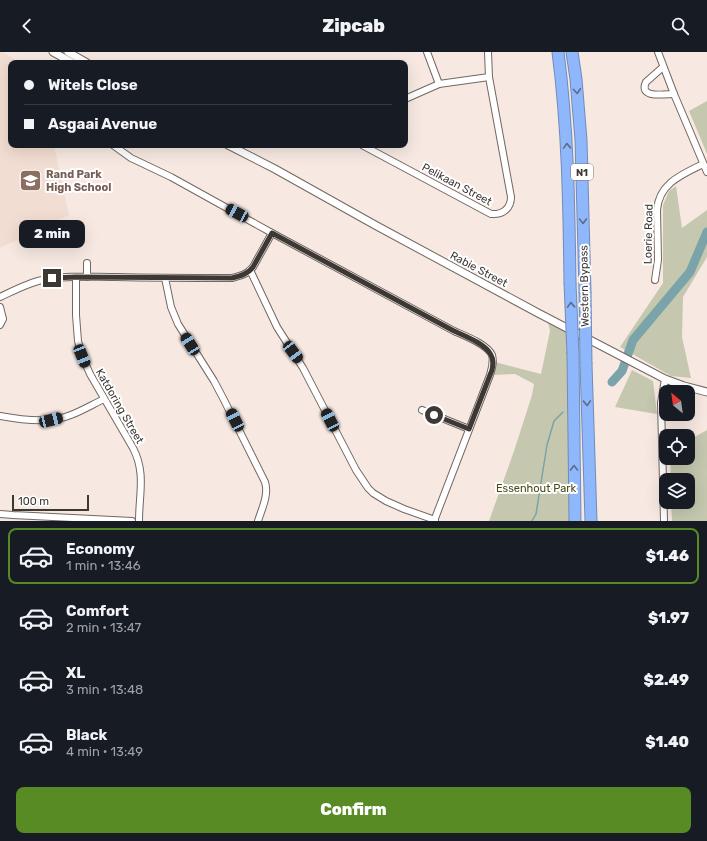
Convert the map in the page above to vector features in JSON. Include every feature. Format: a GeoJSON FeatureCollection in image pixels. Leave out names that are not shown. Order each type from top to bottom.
{"type":"FeatureCollection","features":[{"type":"Feature","properties":{"kind":"highway","name":"Western Bypass"},"geometry":{"type":"LineString","coordinates":[[558,52],[566,136],[573,354],[575,521]]}},
{"type":"Feature","properties":{"kind":"highway","name":"Western Bypass"},"geometry":{"type":"LineString","coordinates":[[572,52],[576,79],[581,140],[591,521]]}},
{"type":"Feature","properties":{"kind":"street"},"geometry":{"type":"LineString","coordinates":[[53,52],[68,60]]}},
{"type":"Feature","properties":{"kind":"street"},"geometry":{"type":"LineString","coordinates":[[68,52],[82,60]]}},
{"type":"Feature","properties":{"kind":"street"},"geometry":{"type":"LineString","coordinates":[[427,52],[439,84]]}},
{"type":"Feature","properties":{"kind":"street","name":"Pelikaan Street"},"geometry":{"type":"LineString","coordinates":[[368,148],[467,200],[490,214],[496,214],[506,210],[511,202],[511,197],[489,77],[488,52]]}},
{"type":"Feature","properties":{"kind":"street"},"geometry":{"type":"LineString","coordinates":[[658,52],[707,172]]}},
{"type":"Feature","properties":{"kind":"street"},"geometry":{"type":"LineString","coordinates":[[663,67],[644,85],[647,93],[674,94]]}},
{"type":"Feature","properties":{"kind":"street"},"geometry":{"type":"LineString","coordinates":[[408,98],[439,84],[489,77]]}},
{"type":"Feature","properties":{"kind":"street"},"geometry":{"type":"LineString","coordinates":[[117,148],[131,158],[171,177],[272,233],[480,344],[488,350],[492,357],[492,370],[434,520],[386,501],[368,488],[356,470],[303,368],[277,327],[250,270]]}},
{"type":"Feature","properties":{"kind":"street","name":"Rabie Street"},"geometry":{"type":"LineString","coordinates":[[234,148],[532,310],[665,378],[684,386],[707,392]]}},
{"type":"Feature","properties":{"kind":"street","name":"Rabie Street"},"geometry":{"type":"LineString","coordinates":[[237,148],[246,154]]}},
{"type":"Feature","properties":{"kind":"street","name":"Loerie Road"},"geometry":{"type":"LineString","coordinates":[[655,280],[658,260],[657,202],[662,191],[667,186],[687,172],[703,164]]}},
{"type":"Feature","properties":{"kind":"street"},"geometry":{"type":"LineString","coordinates":[[0,297],[41,280],[52,278],[232,278],[250,270],[272,233]]}},
{"type":"Feature","properties":{"kind":"street"},"geometry":{"type":"LineString","coordinates":[[87,263],[87,277]]}},
{"type":"Feature","properties":{"kind":"street","name":"Katdoring Street"},"geometry":{"type":"LineString","coordinates":[[76,277],[75,310],[78,341],[87,367],[139,460],[141,473],[139,521]]}},
{"type":"Feature","properties":{"kind":"street"},"geometry":{"type":"LineString","coordinates":[[165,278],[171,307],[178,324],[224,400],[265,482],[267,495],[258,521]]}},
{"type":"Feature","properties":{"kind":"street"},"geometry":{"type":"LineString","coordinates":[[0,307],[3,319],[0,325]]}},
{"type":"Feature","properties":{"kind":"street"},"geometry":{"type":"LineString","coordinates":[[664,521],[661,403],[665,378]]}},
{"type":"Feature","properties":{"kind":"street"},"geometry":{"type":"LineString","coordinates":[[0,416],[51,420],[72,414],[104,399]]}},
{"type":"Feature","properties":{"kind":"street"},"geometry":{"type":"LineString","coordinates":[[422,410],[469,429]]}},
{"type":"Feature","properties":{"kind":"street"},"geometry":{"type":"LineString","coordinates":[[0,514],[13,518],[132,521]]}},
{"type":"Feature","properties":{"kind":"shaded area","name":"Rand Park High School"},"geometry":{"type":"Polygon","coordinates":[[[0,52],[3,52],[16,60],[8,60],[8,148],[55,148],[69,215],[0,248],[0,52]]]}},
{"type":"Feature","properties":{"kind":"green space"},"geometry":{"type":"Polygon","coordinates":[[[707,101],[707,154],[689,111],[707,101]]]}},
{"type":"Feature","properties":{"kind":"green space"},"geometry":{"type":"Polygon","coordinates":[[[676,186],[682,228],[707,210],[707,257],[683,297],[682,337],[691,378],[671,376],[620,347],[663,283],[663,205],[669,191],[676,186]]]}},
{"type":"Feature","properties":{"kind":"green space","name":"Essenhout Park"},"geometry":{"type":"Polygon","coordinates":[[[547,318],[568,326],[569,521],[489,521],[514,451],[532,395],[534,384],[515,374],[492,375],[495,362],[541,374],[550,331],[547,318]]]}},
{"type":"Feature","properties":{"kind":"green space"},"geometry":{"type":"Polygon","coordinates":[[[632,370],[653,381],[657,414],[615,407],[632,370]]]}},
{"type":"Feature","properties":{"kind":"green space"},"geometry":{"type":"Polygon","coordinates":[[[707,430],[707,521],[672,521],[671,509],[695,509],[695,473],[671,473],[670,465],[695,465],[695,437],[707,430]]]}},
{"type":"Feature","properties":{"kind":"waterway"},"geometry":{"type":"LineString","coordinates":[[612,382],[622,371],[633,340],[690,272],[707,232]]}},
{"type":"Feature","properties":{"kind":"waterway"},"geometry":{"type":"LineString","coordinates":[[532,521],[536,514],[547,445],[554,421],[563,412]]}},
{"type":"Feature","properties":{"kind":"place","name":"Rand Park High School"},"geometry":{"type":"Point","coordinates":[31,180]}},
{"type":"Feature","properties":{"kind":"route"},"geometry":{"type":"LineString","coordinates":[[52,278],[232,278],[244,274],[253,267],[272,233],[480,344],[489,351],[493,361],[492,370],[469,429],[434,415]]}}]}
